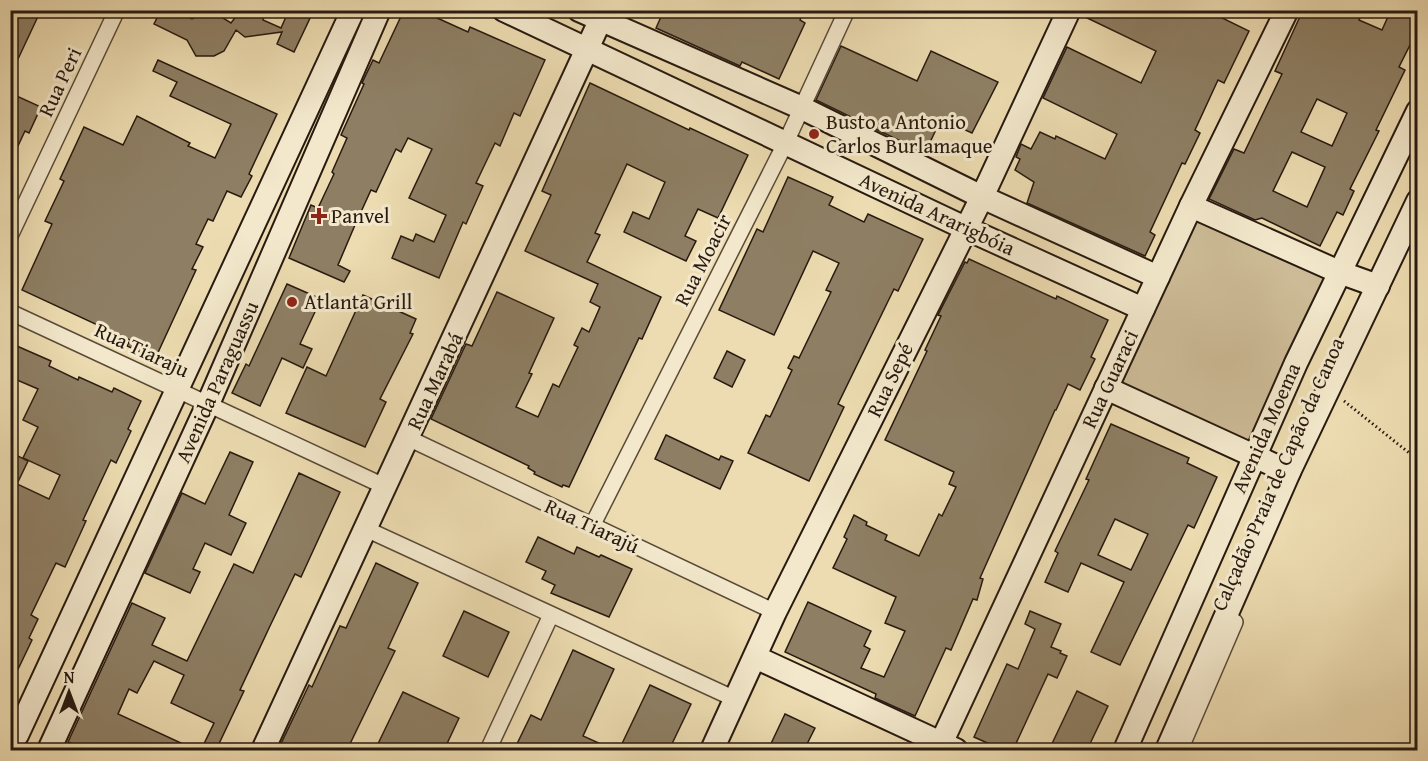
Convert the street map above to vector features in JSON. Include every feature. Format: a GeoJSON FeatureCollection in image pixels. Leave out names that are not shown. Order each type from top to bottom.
{"type":"FeatureCollection","features":[{"type":"Feature","properties":{"kind":"street","name":"Rua Peri"},"geometry":{"type":"LineString","coordinates":[[10,236],[117,10]]}},
{"type":"Feature","properties":{"kind":"street","name":"Avenida Paraguassu"},"geometry":{"type":"LineString","coordinates":[[13,735],[177,390],[352,10]]}},
{"type":"Feature","properties":{"kind":"street","name":"Avenida Paraguassu"},"geometry":{"type":"LineString","coordinates":[[50,750],[208,404],[380,10]]}},
{"type":"Feature","properties":{"kind":"street","name":"Avenida Ararigbóia"},"geometry":{"type":"LineString","coordinates":[[504,10],[586,51],[1143,309]]}},
{"type":"Feature","properties":{"kind":"street","name":"Avenida Ararigbóia"},"geometry":{"type":"LineString","coordinates":[[579,10],[603,15],[802,108],[982,197],[1158,277]]}},
{"type":"Feature","properties":{"kind":"street","name":"Rua Moacir"},"geometry":{"type":"LineString","coordinates":[[592,526],[786,142],[847,10]]}},
{"type":"Feature","properties":{"kind":"street","name":"Rua Sepé"},"geometry":{"type":"LineString","coordinates":[[712,750],[775,612],[982,197],[1069,10]]}},
{"type":"Feature","properties":{"kind":"street","name":"Rua Guaraci"},"geometry":{"type":"LineString","coordinates":[[945,748],[1106,388],[1191,206],[1287,10]]}},
{"type":"Feature","properties":{"kind":"street","name":"Rua Marabá"},"geometry":{"type":"LineString","coordinates":[[263,750],[603,15]]}},
{"type":"Feature","properties":{"kind":"street","name":"Avenida Moema"},"geometry":{"type":"LineString","coordinates":[[1125,750],[1253,456],[1339,272],[1418,111]]}},
{"type":"Feature","properties":{"kind":"street","name":"Avenida Moema"},"geometry":{"type":"LineString","coordinates":[[1167,750],[1289,472],[1418,201]]}},
{"type":"Feature","properties":{"kind":"street"},"geometry":{"type":"LineString","coordinates":[[1191,206],[1339,272],[1378,286]]}},
{"type":"Feature","properties":{"kind":"street","name":"Calçadão Praia de Capão da Canoa"},"geometry":{"type":"LineString","coordinates":[[1180,750],[1335,395],[1418,217]]}},
{"type":"Feature","properties":{"kind":"street","name":"Rua Tiaraju"},"geometry":{"type":"LineString","coordinates":[[10,312],[386,487]]}},
{"type":"Feature","properties":{"kind":"street"},"geometry":{"type":"LineString","coordinates":[[1106,388],[1289,472]]}},
{"type":"Feature","properties":{"kind":"street","name":"Rua Tiarajú"},"geometry":{"type":"LineString","coordinates":[[408,438],[775,612]]}},
{"type":"Feature","properties":{"kind":"street"},"geometry":{"type":"LineString","coordinates":[[366,530],[735,699]]}},
{"type":"Feature","properties":{"kind":"street"},"geometry":{"type":"LineString","coordinates":[[488,750],[551,615]]}},
{"type":"Feature","properties":{"kind":"street"},"geometry":{"type":"LineString","coordinates":[[755,657],[945,748]]}},
{"type":"Feature","properties":{"kind":"street"},"geometry":{"type":"LineString","coordinates":[[13,735],[32,734],[45,742],[50,750]]}},
{"type":"Feature","properties":{"kind":"path"},"geometry":{"type":"LineString","coordinates":[[1335,395],[1418,460]]}},
{"type":"Feature","properties":{"kind":"shaded area"},"geometry":{"type":"Polygon","coordinates":[[[1196,216],[1326,276],[1251,447],[1121,385],[1196,216]]]}},
{"type":"Feature","properties":{"kind":"building"},"geometry":{"type":"Polygon","coordinates":[[[10,10],[41,10],[10,76],[10,10]]]}},
{"type":"Feature","properties":{"kind":"building"},"geometry":{"type":"Polygon","coordinates":[[[161,10],[174,10],[192,19],[203,13],[215,13],[231,23],[241,10],[257,10],[263,15],[263,20],[281,28],[289,10],[299,10],[311,16],[294,52],[277,44],[282,32],[245,37],[236,30],[224,51],[214,56],[196,56],[187,40],[154,24],[161,10]]]}},
{"type":"Feature","properties":{"kind":"building"},"geometry":{"type":"Polygon","coordinates":[[[404,10],[438,10],[435,17],[468,32],[470,27],[545,60],[520,116],[514,113],[500,146],[495,143],[476,183],[483,186],[466,224],[463,222],[439,278],[392,258],[401,236],[413,241],[416,234],[434,242],[446,215],[409,198],[432,149],[408,138],[401,152],[396,149],[376,192],[371,190],[355,225],[338,265],[350,271],[344,282],[289,258],[311,205],[318,208],[334,174],[332,172],[347,138],[341,135],[364,84],[362,83],[373,60],[379,63],[404,10]]]}},
{"type":"Feature","properties":{"kind":"building"},"geometry":{"type":"Polygon","coordinates":[[[664,10],[804,10],[800,20],[805,23],[779,79],[742,62],[740,66],[656,28],[664,10]]]}},
{"type":"Feature","properties":{"kind":"building"},"geometry":{"type":"Polygon","coordinates":[[[1082,10],[1206,10],[1249,31],[1224,83],[1218,80],[1195,130],[1200,133],[1185,164],[1182,163],[1150,232],[1155,235],[1145,256],[1027,203],[1034,182],[1015,170],[1020,159],[1016,157],[1021,144],[1031,149],[1040,132],[1055,139],[1056,136],[1105,159],[1117,134],[1043,98],[1067,47],[1141,83],[1156,51],[1081,15],[1082,10]]]}},
{"type":"Feature","properties":{"kind":"building"},"geometry":{"type":"Polygon","coordinates":[[[1303,10],[1363,10],[1359,20],[1382,30],[1391,10],[1418,10],[1418,29],[1399,67],[1405,70],[1376,130],[1379,131],[1350,189],[1354,191],[1343,215],[1337,212],[1320,246],[1262,218],[1255,220],[1209,199],[1234,149],[1244,153],[1282,74],[1275,71],[1303,10]],[[1317,99],[1301,132],[1332,146],[1347,113],[1317,99]],[[1292,152],[1273,191],[1307,207],[1325,167],[1292,152]]]}},
{"type":"Feature","properties":{"kind":"building"},"geometry":{"type":"Polygon","coordinates":[[[841,46],[917,81],[931,51],[998,82],[972,133],[941,119],[925,153],[816,100],[841,46]]]}},
{"type":"Feature","properties":{"kind":"building"},"geometry":{"type":"Polygon","coordinates":[[[158,60],[277,114],[249,174],[252,176],[241,197],[227,191],[213,221],[208,219],[196,244],[203,247],[192,269],[196,270],[155,359],[127,346],[130,340],[22,290],[52,224],[45,221],[64,181],[60,179],[84,127],[123,145],[137,116],[190,143],[188,146],[215,158],[231,124],[170,96],[177,82],[153,71],[158,60]]]}},
{"type":"Feature","properties":{"kind":"building"},"geometry":{"type":"Polygon","coordinates":[[[590,83],[748,155],[718,218],[698,209],[685,236],[696,241],[686,261],[624,232],[633,212],[649,219],[665,182],[627,164],[595,233],[600,235],[587,262],[661,297],[642,339],[639,338],[569,487],[563,485],[562,487],[534,474],[535,472],[528,468],[529,466],[431,419],[466,344],[472,346],[497,292],[554,318],[516,407],[538,417],[553,384],[559,387],[578,347],[574,345],[582,328],[589,332],[600,307],[590,302],[598,284],[525,251],[551,195],[542,191],[590,83]]]}},
{"type":"Feature","properties":{"kind":"building"},"geometry":{"type":"Polygon","coordinates":[[[10,93],[41,107],[29,133],[25,131],[10,163],[10,93]]]}},
{"type":"Feature","properties":{"kind":"building"},"geometry":{"type":"Polygon","coordinates":[[[788,177],[833,197],[829,205],[864,222],[868,214],[923,239],[898,291],[894,289],[838,404],[844,407],[809,481],[748,453],[766,415],[770,417],[792,370],[788,368],[794,356],[799,358],[831,292],[826,290],[839,263],[813,251],[774,335],[719,310],[757,229],[763,232],[788,177]]]}},
{"type":"Feature","properties":{"kind":"building"},"geometry":{"type":"Polygon","coordinates":[[[969,259],[1108,320],[1091,357],[1095,359],[1080,390],[1068,384],[1055,410],[980,578],[983,579],[977,600],[973,599],[951,650],[946,648],[915,716],[875,698],[876,694],[785,652],[808,602],[871,631],[864,646],[870,649],[861,668],[884,677],[905,631],[885,623],[896,597],[833,568],[847,539],[844,537],[854,515],[867,522],[866,525],[887,535],[885,540],[919,556],[939,514],[942,516],[956,487],[949,484],[954,472],[885,440],[927,351],[925,350],[941,316],[938,315],[965,262],[967,263],[969,259]]]}},
{"type":"Feature","properties":{"kind":"building"},"geometry":{"type":"Polygon","coordinates":[[[287,284],[321,299],[300,344],[312,349],[303,368],[282,358],[260,406],[232,393],[246,364],[249,366],[287,284]]]}},
{"type":"Feature","properties":{"kind":"building"},"geometry":{"type":"Polygon","coordinates":[[[363,295],[416,319],[410,333],[413,334],[380,399],[386,402],[365,447],[286,413],[307,367],[326,376],[363,295]]]}},
{"type":"Feature","properties":{"kind":"building"},"geometry":{"type":"Polygon","coordinates":[[[10,343],[51,361],[49,366],[78,380],[79,377],[112,392],[114,388],[141,401],[128,429],[131,431],[116,463],[111,460],[83,520],[86,521],[65,567],[56,563],[31,615],[38,619],[29,638],[32,640],[10,686],[10,452],[28,461],[17,484],[49,499],[60,475],[23,458],[38,427],[23,420],[38,389],[10,377],[10,343]]]}},
{"type":"Feature","properties":{"kind":"building"},"geometry":{"type":"Polygon","coordinates":[[[727,351],[745,360],[732,387],[714,378],[727,351]]]}},
{"type":"Feature","properties":{"kind":"building"},"geometry":{"type":"Polygon","coordinates":[[[1111,424],[1189,458],[1187,463],[1217,477],[1194,528],[1188,525],[1120,665],[1091,652],[1124,582],[1081,563],[1068,592],[1045,582],[1058,553],[1055,551],[1089,480],[1086,479],[1111,424]],[[1115,519],[1098,555],[1131,570],[1148,534],[1115,519]]]}},
{"type":"Feature","properties":{"kind":"building"},"geometry":{"type":"Polygon","coordinates":[[[666,435],[719,460],[721,456],[733,461],[720,489],[655,459],[666,435]]]}},
{"type":"Feature","properties":{"kind":"building"},"geometry":{"type":"Polygon","coordinates":[[[230,452],[253,462],[229,515],[246,523],[231,555],[205,543],[193,569],[200,572],[190,593],[145,573],[182,493],[205,504],[230,452]]]}},
{"type":"Feature","properties":{"kind":"building"},"geometry":{"type":"Polygon","coordinates":[[[299,473],[340,492],[301,577],[295,574],[270,626],[240,690],[244,691],[216,750],[201,750],[214,723],[171,703],[184,675],[154,661],[137,693],[129,689],[118,714],[196,750],[87,750],[68,742],[132,603],[165,618],[152,645],[187,661],[234,564],[253,573],[299,473]]]}},
{"type":"Feature","properties":{"kind":"building"},"geometry":{"type":"Polygon","coordinates":[[[538,537],[574,554],[577,547],[632,569],[609,617],[551,593],[555,585],[542,579],[546,571],[526,562],[538,537]]]}},
{"type":"Feature","properties":{"kind":"building"},"geometry":{"type":"Polygon","coordinates":[[[376,563],[418,583],[388,648],[395,651],[347,750],[278,750],[309,685],[312,687],[340,626],[346,628],[376,563]]]}},
{"type":"Feature","properties":{"kind":"building"},"geometry":{"type":"Polygon","coordinates":[[[464,611],[509,632],[488,677],[443,656],[464,611]]]}},
{"type":"Feature","properties":{"kind":"building"},"geometry":{"type":"Polygon","coordinates":[[[1030,611],[1061,624],[1051,647],[1067,656],[1057,678],[1048,674],[1013,750],[1003,750],[974,737],[1007,664],[1018,669],[1035,629],[1025,624],[1030,611]]]}},
{"type":"Feature","properties":{"kind":"building"},"geometry":{"type":"Polygon","coordinates":[[[573,650],[614,669],[583,736],[614,750],[514,750],[531,715],[541,720],[573,650]]]}},
{"type":"Feature","properties":{"kind":"building"},"geometry":{"type":"Polygon","coordinates":[[[650,685],[691,704],[669,750],[619,750],[650,685]]]}},
{"type":"Feature","properties":{"kind":"building"},"geometry":{"type":"Polygon","coordinates":[[[1077,691],[1108,706],[1087,750],[1049,750],[1077,691]]]}},
{"type":"Feature","properties":{"kind":"building"},"geometry":{"type":"Polygon","coordinates":[[[403,692],[459,718],[444,750],[375,750],[403,692]]]}},
{"type":"Feature","properties":{"kind":"building"},"geometry":{"type":"Polygon","coordinates":[[[785,714],[815,728],[804,750],[768,750],[785,714]]]}},
{"type":"Feature","properties":{"kind":"place","name":"Busto a Antonio Carlos Burlamaque"},"geometry":{"type":"Point","coordinates":[814,134]}},
{"type":"Feature","properties":{"kind":"place","name":"Panvel"},"geometry":{"type":"Point","coordinates":[319,216]}},
{"type":"Feature","properties":{"kind":"place","name":"Atlanta Grill"},"geometry":{"type":"Point","coordinates":[292,302]}}]}
